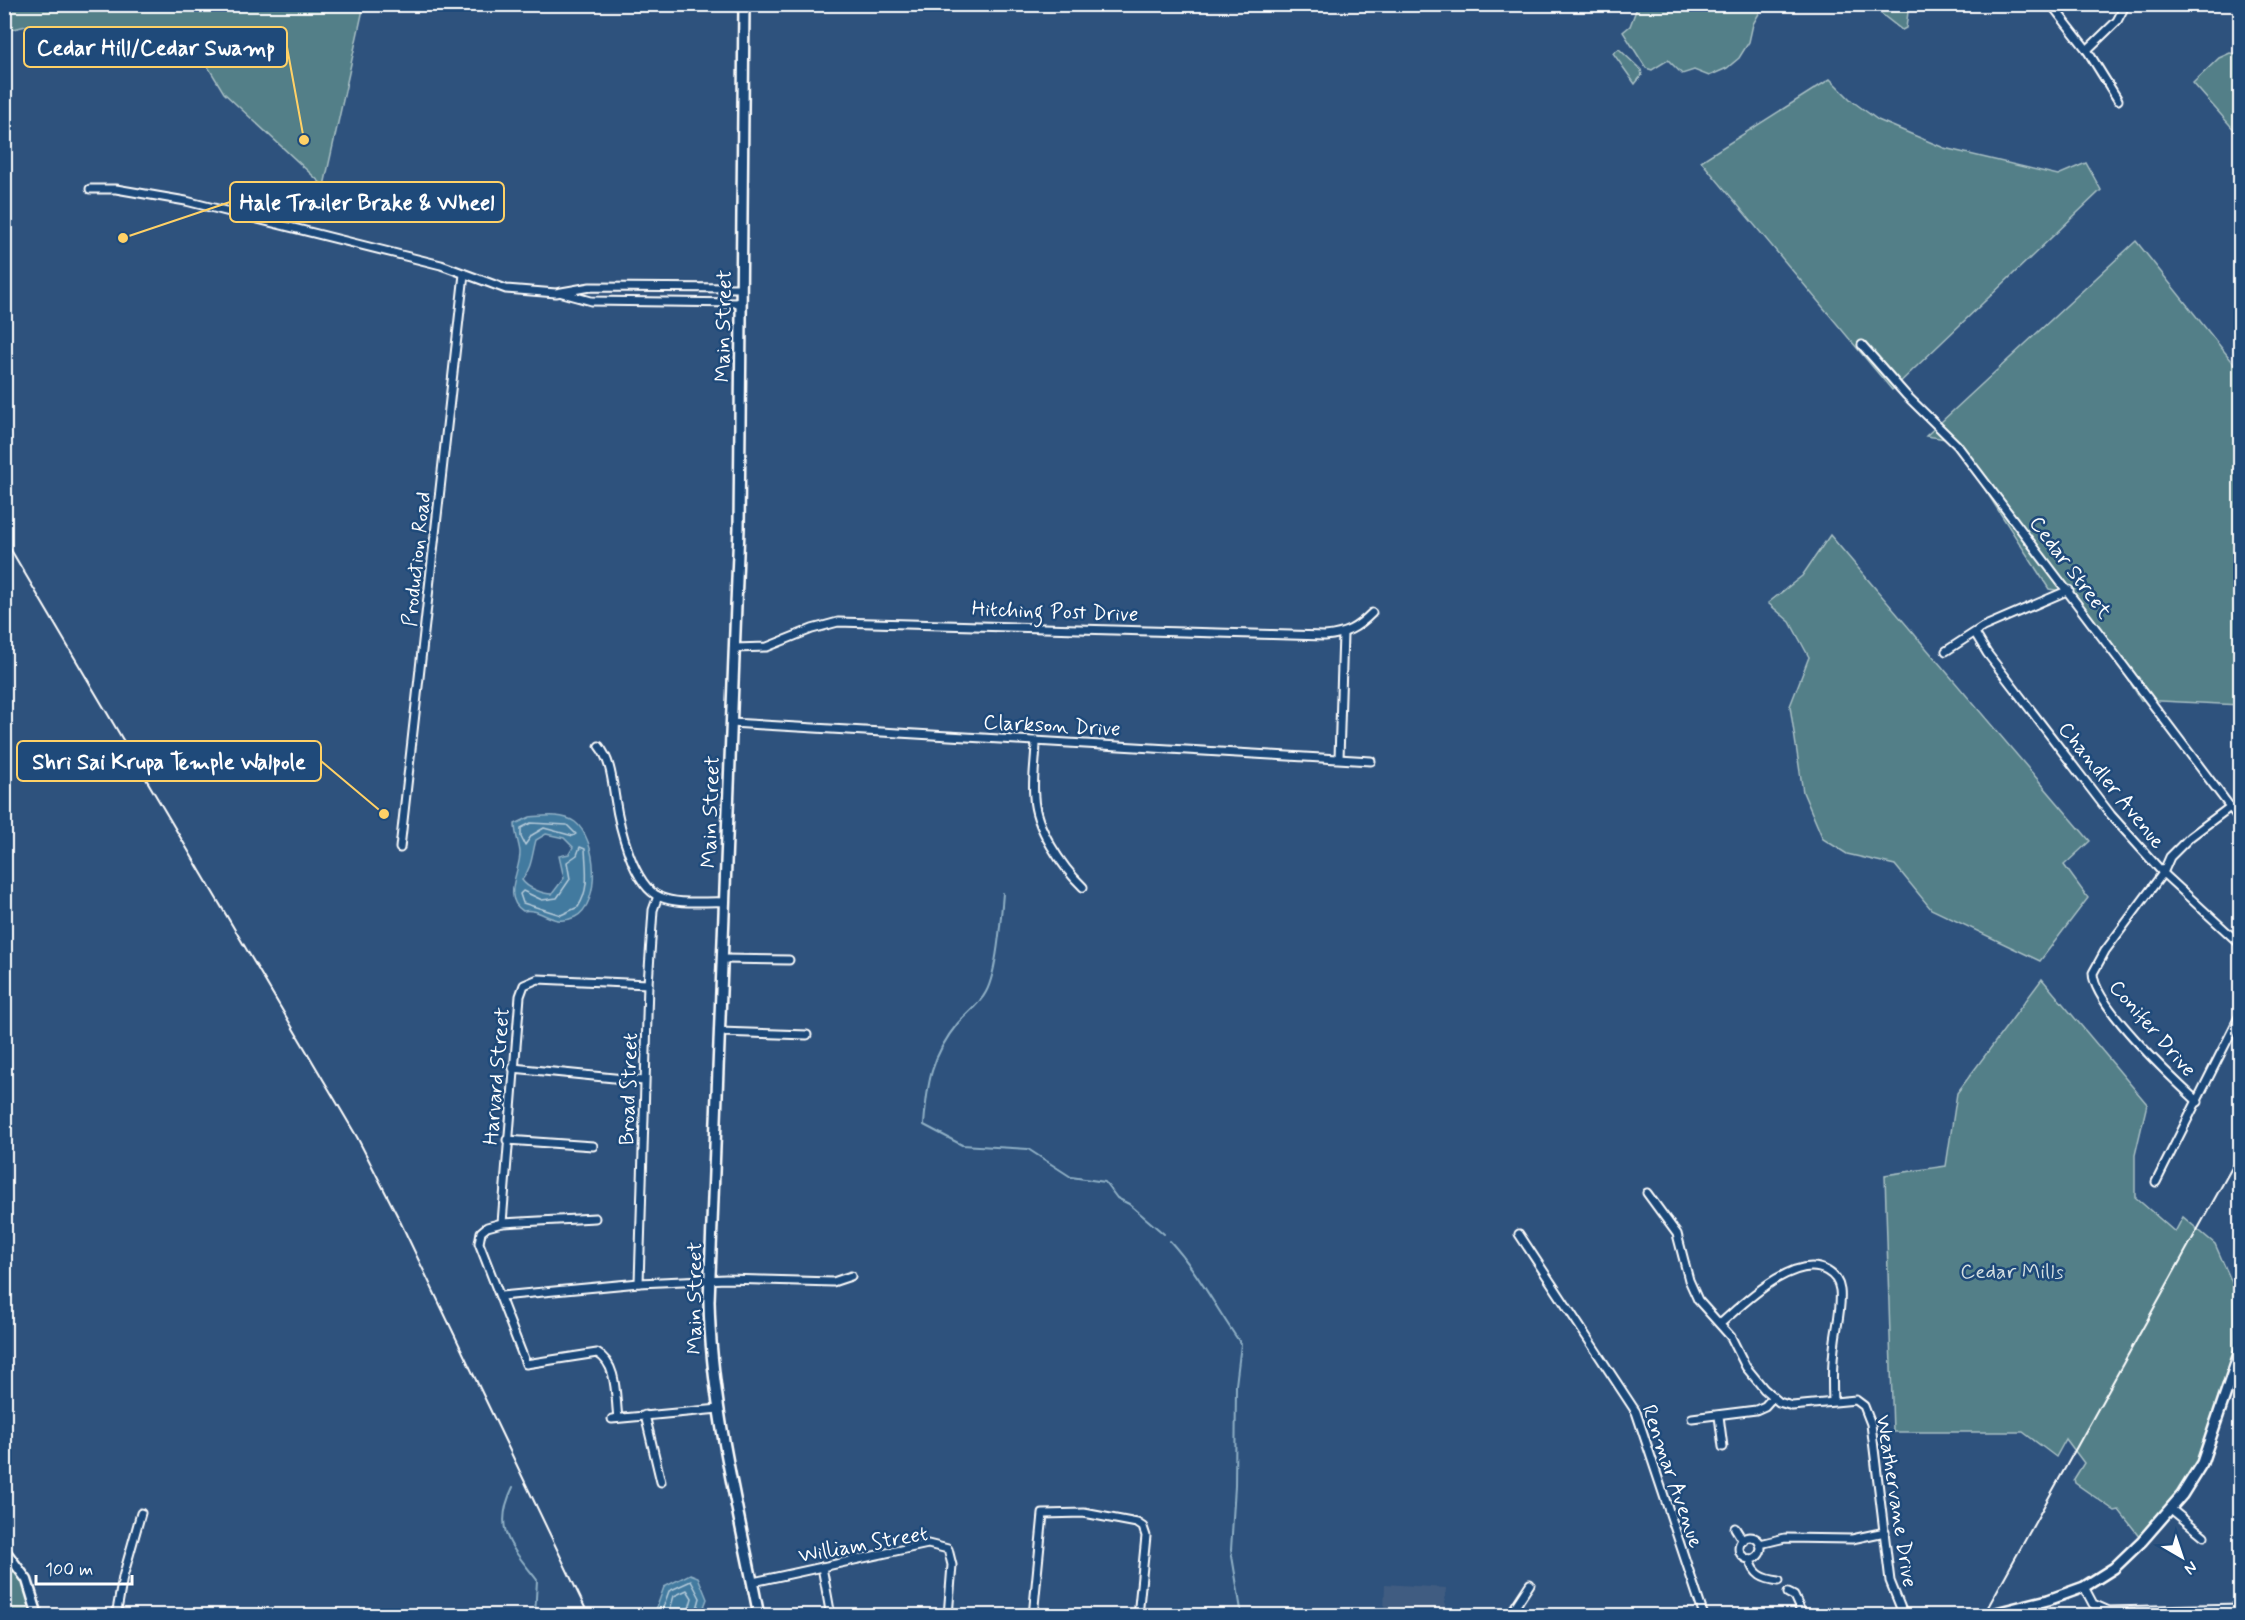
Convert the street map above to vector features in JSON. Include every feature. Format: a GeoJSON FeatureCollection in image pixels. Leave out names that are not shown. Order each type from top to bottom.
{"type":"FeatureCollection","features":[{"type":"Feature","properties":{"kind":"main road","name":"Main Street"},"geometry":{"type":"LineString","coordinates":[[744,4],[739,506],[710,1280],[710,1332],[719,1409],[759,1616]]}},
{"type":"Feature","properties":{"kind":"main road"},"geometry":{"type":"LineString","coordinates":[[1989,1615],[2048,1600],[2084,1587],[2114,1568],[2171,1509],[2190,1484],[2209,1447],[2241,1351]]}},
{"type":"Feature","properties":{"kind":"street"},"geometry":{"type":"LineString","coordinates":[[2052,4],[2087,50],[2118,100]]}},
{"type":"Feature","properties":{"kind":"street"},"geometry":{"type":"LineString","coordinates":[[2087,50],[2117,21],[2126,4]]}},
{"type":"Feature","properties":{"kind":"street"},"geometry":{"type":"LineString","coordinates":[[90,189],[116,189],[186,201],[464,274],[506,289],[562,293],[591,300],[741,303]]}},
{"type":"Feature","properties":{"kind":"street","name":"Production Road"},"geometry":{"type":"LineString","coordinates":[[400,848],[464,274]]}},
{"type":"Feature","properties":{"kind":"street"},"geometry":{"type":"LineString","coordinates":[[562,293],[590,287],[741,288]]}},
{"type":"Feature","properties":{"kind":"street","name":"Cedar Street"},"geometry":{"type":"LineString","coordinates":[[1862,345],[1906,395],[1957,445],[2241,820]]}},
{"type":"Feature","properties":{"kind":"street"},"geometry":{"type":"LineString","coordinates":[[1946,651],[1975,633],[2069,590]]}},
{"type":"Feature","properties":{"kind":"street"},"geometry":{"type":"LineString","coordinates":[[1339,758],[1343,634],[1360,625],[1372,613]]}},
{"type":"Feature","properties":{"kind":"street","name":"Hitching Post Drive"},"geometry":{"type":"LineString","coordinates":[[734,648],[775,645],[812,629],[838,622],[1343,634]]}},
{"type":"Feature","properties":{"kind":"street","name":"Chandler Avenue"},"geometry":{"type":"LineString","coordinates":[[1975,633],[1987,653],[2111,815],[2163,873],[2241,944]]}},
{"type":"Feature","properties":{"kind":"street","name":"Clarkson Drive"},"geometry":{"type":"LineString","coordinates":[[731,723],[1371,761]]}},
{"type":"Feature","properties":{"kind":"street"},"geometry":{"type":"LineString","coordinates":[[1036,741],[1034,798],[1037,820],[1070,874],[1083,886]]}},
{"type":"Feature","properties":{"kind":"street"},"geometry":{"type":"LineString","coordinates":[[599,746],[609,764],[618,816],[640,876],[658,896],[676,900],[725,902]]}},
{"type":"Feature","properties":{"kind":"street","name":"Conifer Drive"},"geometry":{"type":"LineString","coordinates":[[2198,1102],[2158,1064],[2100,997],[2093,980],[2093,970],[2163,873],[2164,864],[2183,844],[2230,807]]}},
{"type":"Feature","properties":{"kind":"street","name":"Broad Street"},"geometry":{"type":"LineString","coordinates":[[639,1283],[648,984],[653,910],[658,896]]}},
{"type":"Feature","properties":{"kind":"street"},"geometry":{"type":"LineString","coordinates":[[723,959],[789,960]]}},
{"type":"Feature","properties":{"kind":"street","name":"Harvard Street"},"geometry":{"type":"LineString","coordinates":[[502,1223],[513,1068],[520,996],[524,986],[538,979],[648,984]]}},
{"type":"Feature","properties":{"kind":"street"},"geometry":{"type":"LineString","coordinates":[[2156,1182],[2241,1015]]}},
{"type":"Feature","properties":{"kind":"street"},"geometry":{"type":"LineString","coordinates":[[720,1032],[807,1035]]}},
{"type":"Feature","properties":{"kind":"street"},"geometry":{"type":"LineString","coordinates":[[513,1068],[644,1081]]}},
{"type":"Feature","properties":{"kind":"street"},"geometry":{"type":"LineString","coordinates":[[507,1140],[592,1146]]}},
{"type":"Feature","properties":{"kind":"street"},"geometry":{"type":"LineString","coordinates":[[1647,1192],[1677,1234],[1689,1280],[1698,1300],[1721,1323],[1746,1367],[1773,1397],[1765,1406],[1756,1410],[1692,1418]]}},
{"type":"Feature","properties":{"kind":"street"},"geometry":{"type":"LineString","coordinates":[[595,1218],[502,1223],[487,1227],[479,1235],[480,1248],[501,1296],[525,1364],[597,1353],[606,1358],[612,1371],[615,1419],[719,1409]]}},
{"type":"Feature","properties":{"kind":"street","name":"Renmar Avenue"},"geometry":{"type":"LineString","coordinates":[[1519,1234],[1636,1412],[1704,1616]]}},
{"type":"Feature","properties":{"kind":"street"},"geometry":{"type":"LineString","coordinates":[[1721,1323],[1771,1282],[1788,1273],[1809,1267],[1822,1268],[1831,1274],[1840,1288],[1832,1378],[1833,1401]]}},
{"type":"Feature","properties":{"kind":"street"},"geometry":{"type":"LineString","coordinates":[[501,1296],[639,1283],[710,1280],[833,1282],[851,1276]]}},
{"type":"Feature","properties":{"kind":"street","name":"Weathervane Drive"},"geometry":{"type":"LineString","coordinates":[[1773,1397],[1792,1406],[1856,1400],[1868,1413],[1890,1581],[1904,1616]]}},
{"type":"Feature","properties":{"kind":"street"},"geometry":{"type":"LineString","coordinates":[[645,1415],[661,1482]]}},
{"type":"Feature","properties":{"kind":"street"},"geometry":{"type":"LineString","coordinates":[[1719,1416],[1723,1447]]}},
{"type":"Feature","properties":{"kind":"street"},"geometry":{"type":"LineString","coordinates":[[2171,1509],[2204,1536]]}},
{"type":"Feature","properties":{"kind":"street"},"geometry":{"type":"LineString","coordinates":[[116,1616],[123,1577],[141,1513]]}},
{"type":"Feature","properties":{"kind":"street"},"geometry":{"type":"LineString","coordinates":[[1033,1616],[1043,1515],[1056,1513],[1111,1517],[1137,1523],[1143,1527],[1146,1536],[1138,1616]]}},
{"type":"Feature","properties":{"kind":"street"},"geometry":{"type":"LineString","coordinates":[[1734,1528],[1743,1541]]}},
{"type":"Feature","properties":{"kind":"street"},"geometry":{"type":"LineString","coordinates":[[1760,1544],[1785,1538],[1852,1539],[1885,1532]]}},
{"type":"Feature","properties":{"kind":"street"},"geometry":{"type":"LineString","coordinates":[[1760,1544],[1752,1538],[1743,1541],[1740,1547],[1742,1554],[1750,1558],[1754,1570],[1764,1579],[1779,1581]]}},
{"type":"Feature","properties":{"kind":"street","name":"William Street"},"geometry":{"type":"LineString","coordinates":[[753,1582],[928,1544],[940,1545],[948,1549],[952,1565],[948,1616]]}},
{"type":"Feature","properties":{"kind":"street"},"geometry":{"type":"LineString","coordinates":[[1750,1558],[1759,1554],[1760,1544]]}},
{"type":"Feature","properties":{"kind":"street"},"geometry":{"type":"LineString","coordinates":[[4,1548],[27,1580],[38,1616]]}},
{"type":"Feature","properties":{"kind":"street"},"geometry":{"type":"LineString","coordinates":[[822,1567],[831,1616]]}},
{"type":"Feature","properties":{"kind":"street"},"geometry":{"type":"LineString","coordinates":[[1509,1616],[1530,1584]]}},
{"type":"Feature","properties":{"kind":"street"},"geometry":{"type":"LineString","coordinates":[[2084,1587],[2095,1606],[2109,1611],[2241,1608]]}},
{"type":"Feature","properties":{"kind":"street"},"geometry":{"type":"LineString","coordinates":[[1788,1593],[1794,1596],[1803,1616]]}},
{"type":"Feature","properties":{"kind":"shaded area"},"geometry":{"type":"Polygon","coordinates":[[[1385,1584],[1446,1588],[1444,1615],[1384,1615],[1385,1584]]]}},
{"type":"Feature","properties":{"kind":"green space"},"geometry":{"type":"Polygon","coordinates":[[[1638,4],[1764,5],[1753,24],[1749,42],[1739,58],[1727,68],[1709,76],[1694,70],[1682,74],[1668,60],[1652,70],[1646,68],[1623,32],[1630,26],[1638,4]]]}},
{"type":"Feature","properties":{"kind":"green space"},"geometry":{"type":"Polygon","coordinates":[[[4,5],[364,5],[324,186],[224,93],[204,60],[134,33],[30,25],[5,31],[4,5]]]}},
{"type":"Feature","properties":{"kind":"green space"},"geometry":{"type":"Polygon","coordinates":[[[1870,5],[1903,5],[1908,12],[1906,28],[1902,30],[1870,5]]]}},
{"type":"Feature","properties":{"kind":"green space"},"geometry":{"type":"Polygon","coordinates":[[[1619,49],[1641,70],[1642,75],[1635,84],[1613,53],[1619,49]]]}},
{"type":"Feature","properties":{"kind":"green space"},"geometry":{"type":"Polygon","coordinates":[[[2230,53],[2240,55],[2240,128],[2236,132],[2193,83],[2219,58],[2230,53]]]}},
{"type":"Feature","properties":{"kind":"green space"},"geometry":{"type":"Polygon","coordinates":[[[1830,79],[1852,101],[1878,120],[1944,148],[2058,175],[2086,163],[2101,190],[1892,390],[1701,161],[1830,79]]]}},
{"type":"Feature","properties":{"kind":"green space"},"geometry":{"type":"Polygon","coordinates":[[[2136,241],[2240,371],[2240,705],[2141,700],[2074,593],[2049,589],[1953,440],[1926,436],[2136,241]]]}},
{"type":"Feature","properties":{"kind":"green space"},"geometry":{"type":"Polygon","coordinates":[[[1830,535],[2090,841],[2064,865],[2088,898],[2040,961],[1931,909],[1895,865],[1847,854],[1823,839],[1803,792],[1790,706],[1809,657],[1790,622],[1768,603],[1802,576],[1830,535]]]}},
{"type":"Feature","properties":{"kind":"green space","name":"Cedar Mills"},"geometry":{"type":"Polygon","coordinates":[[[2042,979],[2147,1104],[2135,1155],[2135,1197],[2175,1232],[2183,1217],[2215,1244],[2233,1285],[2235,1375],[2209,1450],[2185,1485],[2140,1537],[2119,1510],[2115,1511],[2075,1483],[2074,1479],[2084,1463],[2066,1439],[2056,1457],[2023,1432],[1893,1432],[1885,1175],[1946,1166],[1957,1093],[2042,979]]]}},
{"type":"Feature","properties":{"kind":"green space"},"geometry":{"type":"Polygon","coordinates":[[[4,1549],[14,1559],[38,1615],[5,1615],[4,1549]]]}},
{"type":"Feature","properties":{"kind":"water"},"geometry":{"type":"Polygon","coordinates":[[[559,816],[575,822],[582,830],[592,856],[593,885],[584,910],[575,917],[567,920],[553,919],[536,912],[523,911],[517,905],[513,898],[513,891],[520,852],[515,824],[530,817],[559,816]],[[546,834],[536,840],[530,866],[522,880],[528,886],[540,892],[552,894],[564,878],[559,856],[569,854],[573,847],[564,838],[546,834]]]}},
{"type":"Feature","properties":{"kind":"water"},"geometry":{"type":"Polygon","coordinates":[[[690,1574],[698,1577],[707,1599],[701,1615],[654,1615],[664,1587],[690,1574]]]}},
{"type":"Feature","properties":{"kind":"waterway"},"geometry":{"type":"LineString","coordinates":[[1003,893],[998,944],[990,983],[980,1000],[949,1035],[936,1059],[929,1083],[924,1125],[962,1145],[1028,1149],[1071,1177],[1105,1182],[1117,1198],[1129,1204],[1164,1234]]}},
{"type":"Feature","properties":{"kind":"waterway"},"geometry":{"type":"LineString","coordinates":[[1170,1241],[1198,1278],[1241,1344],[1236,1385],[1235,1486],[1231,1550],[1242,1616]]}},
{"type":"Feature","properties":{"kind":"waterway"},"geometry":{"type":"LineString","coordinates":[[513,1487],[504,1515],[505,1526],[512,1547],[537,1580],[535,1616]]}},
{"type":"Feature","properties":{"kind":"railway"},"geometry":{"type":"LineString","coordinates":[[4,538],[357,1137],[398,1217],[589,1616]]}},
{"type":"Feature","properties":{"kind":"railway"},"geometry":{"type":"LineString","coordinates":[[1983,1616],[2240,1153]]}},
{"type":"Feature","properties":{"kind":"place","name":"Cedar Hill/Cedar Swamp"},"geometry":{"type":"Point","coordinates":[304,140]}},
{"type":"Feature","properties":{"kind":"place","name":"Hale Trailer Brake & Wheel"},"geometry":{"type":"Point","coordinates":[123,238]}},
{"type":"Feature","properties":{"kind":"place","name":"Shri Sai Krupa Temple Walpole"},"geometry":{"type":"Point","coordinates":[384,814]}}]}
